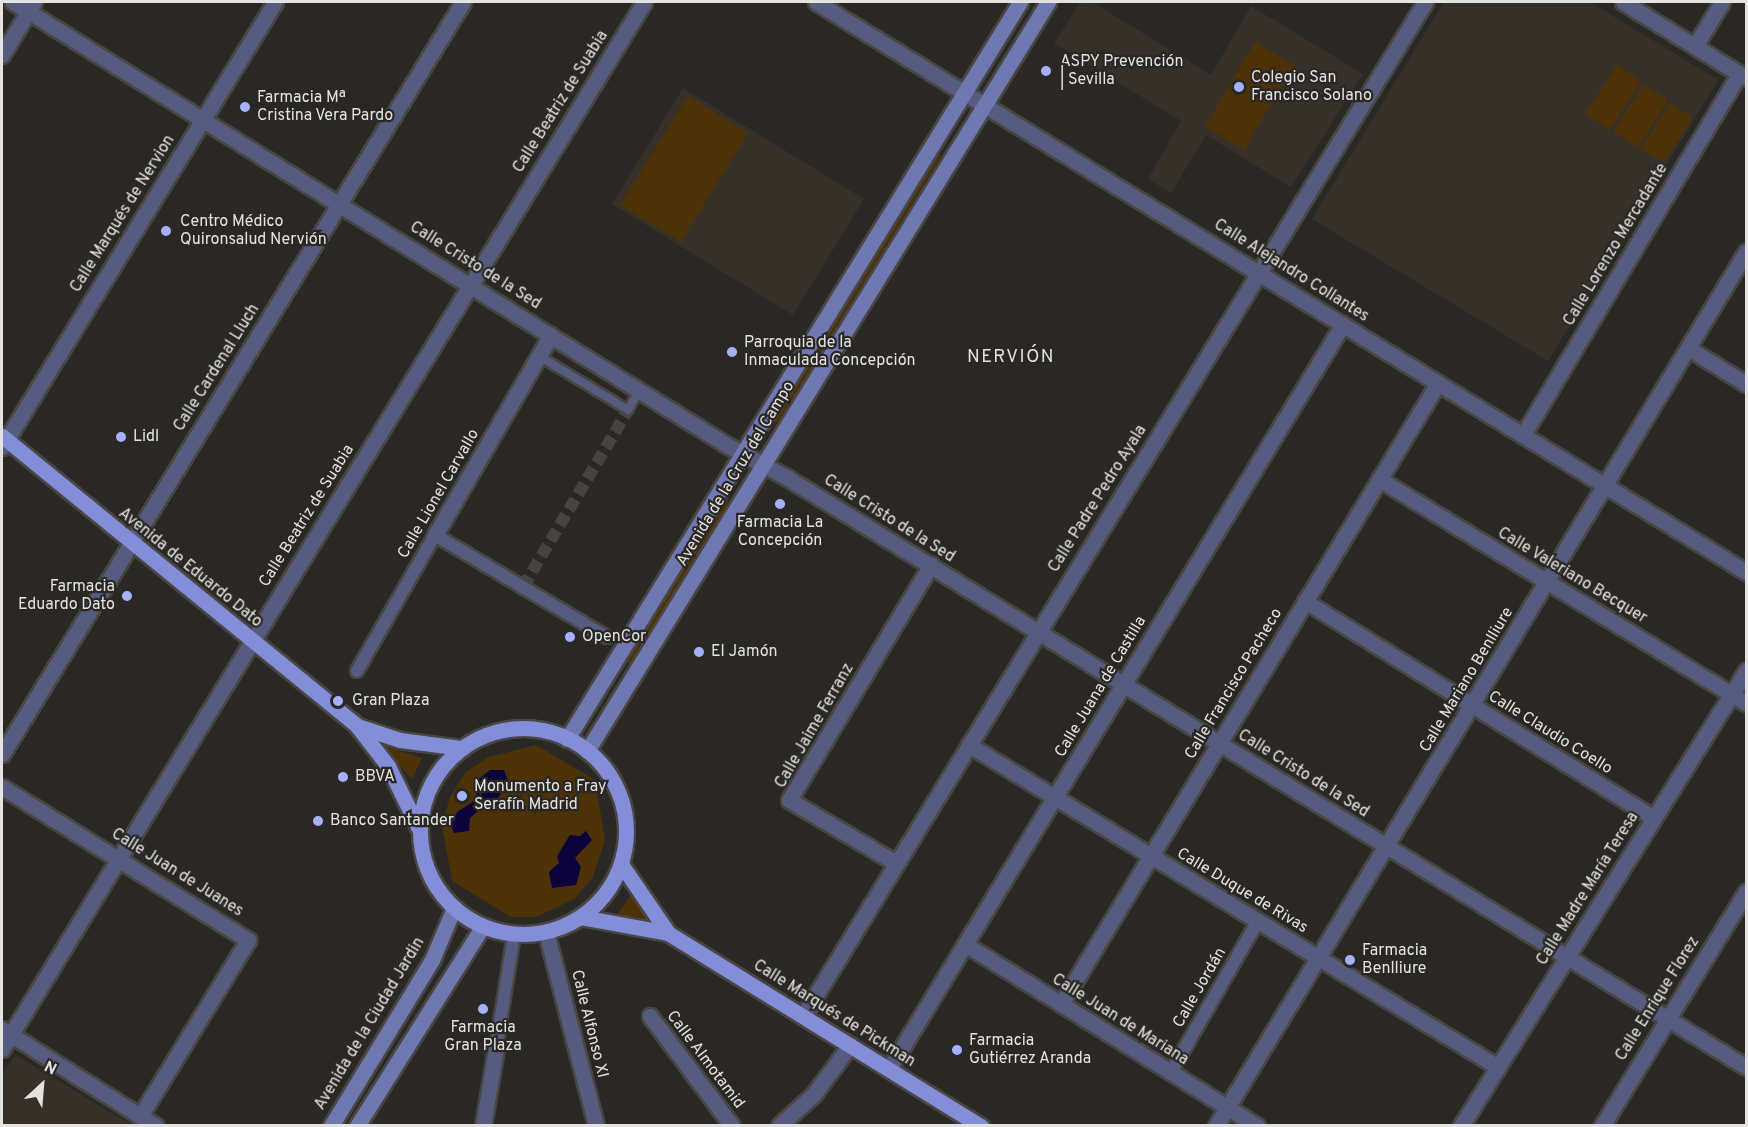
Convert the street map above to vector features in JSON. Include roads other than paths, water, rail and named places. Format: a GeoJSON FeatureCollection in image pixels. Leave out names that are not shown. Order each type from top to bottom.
{"type":"FeatureCollection","features":[{"type":"Feature","properties":{"kind":"main road","name":"Avenida de la Cruz del Campo"},"geometry":{"type":"LineString","coordinates":[[567,739],[1020,2]]}},
{"type":"Feature","properties":{"kind":"main road","name":"Avenida de la Cruz del Campo"},"geometry":{"type":"LineString","coordinates":[[587,751],[1048,2]]}},
{"type":"Feature","properties":{"kind":"main road","name":"Avenida de Eduardo Dato"},"geometry":{"type":"LineString","coordinates":[[3,441],[357,726]]}},
{"type":"Feature","properties":{"kind":"main road"},"geometry":{"type":"LineString","coordinates":[[357,726],[400,740],[462,748]]}},
{"type":"Feature","properties":{"kind":"main road"},"geometry":{"type":"LineString","coordinates":[[357,726],[388,766],[420,833],[430,876],[454,908],[483,926],[514,934],[546,932],[580,917],[605,894],[621,864],[626,821],[616,787],[587,751],[567,739],[542,730],[515,728],[490,733],[462,748],[435,777],[421,814],[420,833]]}},
{"type":"Feature","properties":{"kind":"main road"},"geometry":{"type":"LineString","coordinates":[[621,864],[668,933]]}},
{"type":"Feature","properties":{"kind":"main road","name":"Avenida de la Ciudad Jardin"},"geometry":{"type":"LineString","coordinates":[[331,1125],[432,960],[454,908]]}},
{"type":"Feature","properties":{"kind":"main road"},"geometry":{"type":"LineString","coordinates":[[580,917],[668,933]]}},
{"type":"Feature","properties":{"kind":"main road"},"geometry":{"type":"LineString","coordinates":[[357,1125],[483,926]]}},
{"type":"Feature","properties":{"kind":"main road","name":"Calle Marqués de Pickman"},"geometry":{"type":"LineString","coordinates":[[668,933],[981,1125]]}},
{"type":"Feature","properties":{"kind":"street","name":"Calle Cristo de la Sed"},"geometry":{"type":"LineString","coordinates":[[14,2],[32,6],[203,119],[639,390],[931,565],[1746,1067]]}},
{"type":"Feature","properties":{"kind":"street","name":"Calle Marqués de Nervion"},"geometry":{"type":"LineString","coordinates":[[3,441],[275,2]]}},
{"type":"Feature","properties":{"kind":"street","name":"Calle Cardenal Lluch"},"geometry":{"type":"LineString","coordinates":[[2,754],[463,2]]}},
{"type":"Feature","properties":{"kind":"street","name":"Calle Beatriz de Suabia"},"geometry":{"type":"LineString","coordinates":[[2,1049],[6,1031],[253,642],[644,2]]}},
{"type":"Feature","properties":{"kind":"street","name":"Calle Alejandro Collantes"},"geometry":{"type":"LineString","coordinates":[[816,2],[1746,572]]}},
{"type":"Feature","properties":{"kind":"street","name":"Calle Padre Pedro Ayala"},"geometry":{"type":"LineString","coordinates":[[803,1016],[1425,2]]}},
{"type":"Feature","properties":{"kind":"street"},"geometry":{"type":"LineString","coordinates":[[1623,2],[1743,76]]}},
{"type":"Feature","properties":{"kind":"street"},"geometry":{"type":"LineString","coordinates":[[1695,46],[1722,2]]}},
{"type":"Feature","properties":{"kind":"street"},"geometry":{"type":"LineString","coordinates":[[2,55],[32,6]]}},
{"type":"Feature","properties":{"kind":"street","name":"Calle Lorenzo Mercadante"},"geometry":{"type":"LineString","coordinates":[[1523,435],[1743,76]]}},
{"type":"Feature","properties":{"kind":"street","name":"Calle Mariano Benlliure"},"geometry":{"type":"LineString","coordinates":[[1216,1125],[1473,706],[1746,252]]}},
{"type":"Feature","properties":{"kind":"street","name":"Calle Juana de Castilla"},"geometry":{"type":"LineString","coordinates":[[889,1069],[1343,324]]}},
{"type":"Feature","properties":{"kind":"street","name":"Calle Lionel Carvallo"},"geometry":{"type":"LineString","coordinates":[[357,671],[551,335]]}},
{"type":"Feature","properties":{"kind":"street"},"geometry":{"type":"LineString","coordinates":[[1689,348],[1746,384]]}},
{"type":"Feature","properties":{"kind":"street","name":"Calle Francisco Pacheco"},"geometry":{"type":"LineString","coordinates":[[1061,1004],[1438,383]]}},
{"type":"Feature","properties":{"kind":"street","name":"Calle Valeriano Becquer"},"geometry":{"type":"LineString","coordinates":[[1379,479],[1746,704]]}},
{"type":"Feature","properties":{"kind":"street"},"geometry":{"type":"LineString","coordinates":[[435,535],[607,637]]}},
{"type":"Feature","properties":{"kind":"street","name":"Calle Jaime Ferranz"},"geometry":{"type":"LineString","coordinates":[[896,863],[789,800],[931,565]]}},
{"type":"Feature","properties":{"kind":"street","name":"Calle Claudio Coello"},"geometry":{"type":"LineString","coordinates":[[1305,601],[1654,818]]}},
{"type":"Feature","properties":{"kind":"street","name":"Calle Madre María Teresa"},"geometry":{"type":"LineString","coordinates":[[1461,1125],[1746,671]]}},
{"type":"Feature","properties":{"kind":"street","name":"Calle Duque de Rivas"},"geometry":{"type":"LineString","coordinates":[[969,745],[1498,1067]]}},
{"type":"Feature","properties":{"kind":"street","name":"Calle Juan de Juanes"},"geometry":{"type":"LineString","coordinates":[[2,787],[118,857],[248,940],[140,1116]]}},
{"type":"Feature","properties":{"kind":"street","name":"Calle Enrique Florez"},"geometry":{"type":"LineString","coordinates":[[1602,1125],[1746,892]]}},
{"type":"Feature","properties":{"kind":"street","name":"Calle Jordán"},"geometry":{"type":"LineString","coordinates":[[1171,1072],[1258,921]]}},
{"type":"Feature","properties":{"kind":"street","name":"Calle Alfonso XI"},"geometry":{"type":"LineString","coordinates":[[546,932],[596,1125]]}},
{"type":"Feature","properties":{"kind":"street"},"geometry":{"type":"LineString","coordinates":[[483,1125],[514,934]]}},
{"type":"Feature","properties":{"kind":"street","name":"Calle Juan de Mariana"},"geometry":{"type":"LineString","coordinates":[[965,944],[1257,1125]]}},
{"type":"Feature","properties":{"kind":"street","name":"Calle Almotamid"},"geometry":{"type":"LineString","coordinates":[[650,1017],[732,1125]]}},
{"type":"Feature","properties":{"kind":"street"},"geometry":{"type":"LineString","coordinates":[[6,1031],[156,1125]]}},
{"type":"Feature","properties":{"kind":"street"},"geometry":{"type":"LineString","coordinates":[[779,1125],[814,1094],[850,1045]]}},
{"type":"Feature","properties":{"kind":"lane"},"geometry":{"type":"LineString","coordinates":[[539,356],[628,410],[639,390]]}},
{"type":"Feature","properties":{"kind":"tunnel"},"geometry":{"type":"LineString","coordinates":[[523,587],[628,410]]}},
{"type":"Feature","properties":{"kind":"place","name":"ASPY Prevención | Sevilla"},"geometry":{"type":"Point","coordinates":[1046,71]}},
{"type":"Feature","properties":{"kind":"place","name":"Colegio San Francisco Solano"},"geometry":{"type":"Point","coordinates":[1239,87]}},
{"type":"Feature","properties":{"kind":"place","name":"Farmacia Mª Cristina Vera Pardo"},"geometry":{"type":"Point","coordinates":[245,107]}},
{"type":"Feature","properties":{"kind":"place","name":"Centro Médico Quironsalud Nervión"},"geometry":{"type":"Point","coordinates":[166,231]}},
{"type":"Feature","properties":{"kind":"place","name":"Parroquia de la Inmaculada Concepción"},"geometry":{"type":"Point","coordinates":[732,352]}},
{"type":"Feature","properties":{"kind":"place","name":"Lidl"},"geometry":{"type":"Point","coordinates":[121,437]}},
{"type":"Feature","properties":{"kind":"place","name":"Farmacia La Concepción"},"geometry":{"type":"Point","coordinates":[780,504]}},
{"type":"Feature","properties":{"kind":"place","name":"Farmacia Eduardo Dato"},"geometry":{"type":"Point","coordinates":[127,596]}},
{"type":"Feature","properties":{"kind":"place","name":"OpenCor"},"geometry":{"type":"Point","coordinates":[570,637]}},
{"type":"Feature","properties":{"kind":"place","name":"El Jamón"},"geometry":{"type":"Point","coordinates":[699,652]}},
{"type":"Feature","properties":{"kind":"place","name":"Gran Plaza"},"geometry":{"type":"Point","coordinates":[338,701]}},
{"type":"Feature","properties":{"kind":"place","name":"BBVA"},"geometry":{"type":"Point","coordinates":[343,777]}},
{"type":"Feature","properties":{"kind":"place","name":"Monumento a Fray Serafín Madrid"},"geometry":{"type":"Point","coordinates":[462,796]}},
{"type":"Feature","properties":{"kind":"place","name":"Banco Santander"},"geometry":{"type":"Point","coordinates":[318,821]}},
{"type":"Feature","properties":{"kind":"place","name":"Farmacia Benlliure"},"geometry":{"type":"Point","coordinates":[1350,960]}},
{"type":"Feature","properties":{"kind":"place","name":"Farmacia Gran Plaza"},"geometry":{"type":"Point","coordinates":[483,1009]}},
{"type":"Feature","properties":{"kind":"place","name":"Farmacia Gutiérrez Aranda"},"geometry":{"type":"Point","coordinates":[957,1050]}},
{"type":"Feature","properties":{"kind":"district","name":"NERVIÓN"},"geometry":{"type":"Point","coordinates":[1011,358]}}]}
